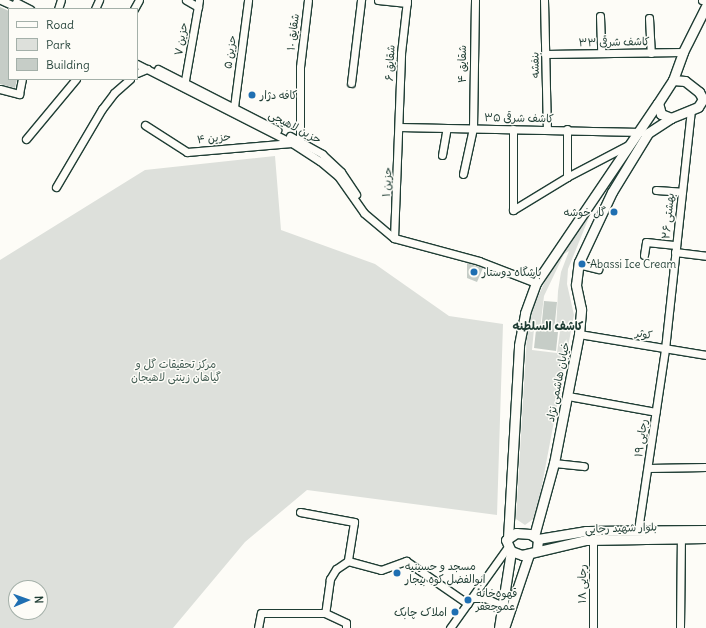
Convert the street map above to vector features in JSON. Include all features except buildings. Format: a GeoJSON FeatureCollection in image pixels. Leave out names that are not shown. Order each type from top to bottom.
{"type":"FeatureCollection","features":[{"type":"Feature","properties":{"kind":"main road"},"geometry":{"type":"LineString","coordinates":[[499,628],[509,549],[508,538],[519,345],[525,313],[536,283],[673,80],[682,52],[706,6]]}},
{"type":"Feature","properties":{"kind":"main road"},"geometry":{"type":"LineString","coordinates":[[658,103],[661,114],[671,118],[698,107],[704,99],[702,95],[690,84],[685,81],[673,80]]}},
{"type":"Feature","properties":{"kind":"main road","name":"خیابان هاشمی نژاد"},"geometry":{"type":"LineString","coordinates":[[504,628],[533,552],[568,396],[579,334],[581,310],[576,285],[578,264],[612,192],[648,133],[671,118]]}},
{"type":"Feature","properties":{"kind":"main road","name":"بلوار شهید رجایی"},"geometry":{"type":"LineString","coordinates":[[509,549],[533,552],[586,531],[706,530]]}},
{"type":"Feature","properties":{"kind":"main road","name":"بلوار شهید رجایی"},"geometry":{"type":"LineString","coordinates":[[508,538],[523,532],[536,538],[563,540],[706,538]]}},
{"type":"Feature","properties":{"kind":"street"},"geometry":{"type":"LineString","coordinates":[[1,0],[18,8]]}},
{"type":"Feature","properties":{"kind":"street"},"geometry":{"type":"LineString","coordinates":[[11,0],[28,8]]}},
{"type":"Feature","properties":{"kind":"street"},"geometry":{"type":"LineString","coordinates":[[186,0],[199,4]]}},
{"type":"Feature","properties":{"kind":"street","name":"حزین ۵"},"geometry":{"type":"LineString","coordinates":[[234,107],[248,0]]}},
{"type":"Feature","properties":{"kind":"street","name":"شقایق ۱۰"},"geometry":{"type":"LineString","coordinates":[[300,142],[300,67],[308,0]]}},
{"type":"Feature","properties":{"kind":"street"},"geometry":{"type":"LineString","coordinates":[[351,83],[361,0]]}},
{"type":"Feature","properties":{"kind":"street"},"geometry":{"type":"LineString","coordinates":[[378,0],[407,1]]}},
{"type":"Feature","properties":{"kind":"street","name":"شقایق ۴"},"geometry":{"type":"LineString","coordinates":[[463,174],[473,128],[475,0]]}},
{"type":"Feature","properties":{"kind":"street","name":"بنفشه"},"geometry":{"type":"LineString","coordinates":[[544,0],[547,129]]}},
{"type":"Feature","properties":{"kind":"street"},"geometry":{"type":"LineString","coordinates":[[702,0],[706,1]]}},
{"type":"Feature","properties":{"kind":"street","name":"شقایق ۶"},"geometry":{"type":"LineString","coordinates":[[399,127],[400,53],[407,1]]}},
{"type":"Feature","properties":{"kind":"street","name":"حزین ۷"},"geometry":{"type":"LineString","coordinates":[[184,85],[199,4]]}},
{"type":"Feature","properties":{"kind":"street"},"geometry":{"type":"LineString","coordinates":[[600,16],[601,53]]}},
{"type":"Feature","properties":{"kind":"street"},"geometry":{"type":"LineString","coordinates":[[649,18],[651,53]]}},
{"type":"Feature","properties":{"kind":"street","name":"کاشف شرقی ۳۳"},"geometry":{"type":"LineString","coordinates":[[546,54],[682,52]]}},
{"type":"Feature","properties":{"kind":"street","name":"حزین لاهیجی"},"geometry":{"type":"LineString","coordinates":[[138,60],[292,143],[338,176],[364,213],[394,238],[479,261],[536,283]]}},
{"type":"Feature","properties":{"kind":"street","name":"حزین لاهیجی"},"geometry":{"type":"LineString","coordinates":[[138,64],[234,107],[322,154],[341,172],[370,214],[394,238]]}},
{"type":"Feature","properties":{"kind":"street"},"geometry":{"type":"LineString","coordinates":[[138,73],[147,69]]}},
{"type":"Feature","properties":{"kind":"street"},"geometry":{"type":"LineString","coordinates":[[0,89],[19,94],[22,80]]}},
{"type":"Feature","properties":{"kind":"street"},"geometry":{"type":"LineString","coordinates":[[26,139],[75,80]]}},
{"type":"Feature","properties":{"kind":"street"},"geometry":{"type":"LineString","coordinates":[[56,187],[102,109],[114,93],[129,80]]}},
{"type":"Feature","properties":{"kind":"street","name":"بهشتی ۲۶"},"geometry":{"type":"LineString","coordinates":[[665,349],[691,110]]}},
{"type":"Feature","properties":{"kind":"street","name":"حزین ۴"},"geometry":{"type":"LineString","coordinates":[[145,125],[187,152],[292,143]]}},
{"type":"Feature","properties":{"kind":"street","name":"کاشف شرقی ۳۵"},"geometry":{"type":"LineString","coordinates":[[399,127],[567,129],[648,133]]}},
{"type":"Feature","properties":{"kind":"street","name":"حزین ۱"},"geometry":{"type":"LineString","coordinates":[[394,238],[399,127]]}},
{"type":"Feature","properties":{"kind":"street"},"geometry":{"type":"LineString","coordinates":[[442,154],[447,128]]}},
{"type":"Feature","properties":{"kind":"street"},"geometry":{"type":"LineString","coordinates":[[513,129],[513,210],[567,176],[630,144]]}},
{"type":"Feature","properties":{"kind":"street"},"geometry":{"type":"LineString","coordinates":[[567,129],[567,176]]}},
{"type":"Feature","properties":{"kind":"street"},"geometry":{"type":"LineString","coordinates":[[656,190],[682,192]]}},
{"type":"Feature","properties":{"kind":"street"},"geometry":{"type":"LineString","coordinates":[[644,255],[646,242],[706,256]]}},
{"type":"Feature","properties":{"kind":"street"},"geometry":{"type":"LineString","coordinates":[[578,264],[598,269]]}},
{"type":"Feature","properties":{"kind":"street","name":"کوثر"},"geometry":{"type":"LineString","coordinates":[[579,334],[706,355]]}},
{"type":"Feature","properties":{"kind":"street","name":"رجایی ۱۹"},"geometry":{"type":"LineString","coordinates":[[638,530],[665,349]]}},
{"type":"Feature","properties":{"kind":"street"},"geometry":{"type":"LineString","coordinates":[[568,396],[656,412]]}},
{"type":"Feature","properties":{"kind":"street"},"geometry":{"type":"LineString","coordinates":[[554,463],[584,466]]}},
{"type":"Feature","properties":{"kind":"street"},"geometry":{"type":"LineString","coordinates":[[648,468],[706,467]]}},
{"type":"Feature","properties":{"kind":"street"},"geometry":{"type":"LineString","coordinates":[[300,512],[354,522],[348,561],[336,570],[330,578],[325,613]]}},
{"type":"Feature","properties":{"kind":"street"},"geometry":{"type":"LineString","coordinates":[[680,628],[682,538]]}},
{"type":"Feature","properties":{"kind":"street","name":"رجایی ۱۸"},"geometry":{"type":"LineString","coordinates":[[593,540],[593,628]]}},
{"type":"Feature","properties":{"kind":"street"},"geometry":{"type":"LineString","coordinates":[[450,628],[509,549]]}},
{"type":"Feature","properties":{"kind":"street"},"geometry":{"type":"LineString","coordinates":[[348,561],[381,570],[406,561],[468,604]]}},
{"type":"Feature","properties":{"kind":"street"},"geometry":{"type":"LineString","coordinates":[[473,598],[485,598],[501,606]]}},
{"type":"Feature","properties":{"kind":"street"},"geometry":{"type":"LineString","coordinates":[[258,628],[261,613],[325,613],[346,623],[346,628]]}},
{"type":"Feature","properties":{"kind":"green space","name":"مرکز تحقیقات گل و گیاهان زینتی لاهیجان"},"geometry":{"type":"Polygon","coordinates":[[[275,156],[281,230],[375,264],[449,316],[503,324],[497,515],[307,490],[245,542],[173,628],[0,628],[0,260],[145,170],[275,156]]]}},
{"type":"Feature","properties":{"kind":"green space"},"geometry":{"type":"Polygon","coordinates":[[[592,210],[568,269],[567,284],[574,315],[536,517],[525,525],[516,519],[528,318],[549,273],[592,210]],[[569,251],[564,254],[544,296],[540,329],[534,329],[532,350],[557,353],[560,331],[556,330],[558,291],[561,272],[569,251]]]}},
{"type":"Feature","properties":{"kind":"place","name":"کافه دژار"},"geometry":{"type":"Point","coordinates":[252,95]}},
{"type":"Feature","properties":{"kind":"place","name":"گل خوشه"},"geometry":{"type":"Point","coordinates":[614,212]}},
{"type":"Feature","properties":{"kind":"place","name":"Abassi Ice Cream"},"geometry":{"type":"Point","coordinates":[582,264]}},
{"type":"Feature","properties":{"kind":"place","name":"باشگاه دوستار"},"geometry":{"type":"Point","coordinates":[474,272]}},
{"type":"Feature","properties":{"kind":"place","name":"مسجد و حسینیه ابوالفضل کوه بیجار"},"geometry":{"type":"Point","coordinates":[397,573]}},
{"type":"Feature","properties":{"kind":"place","name":"قهوه‌خانهٔ عموجعفر"},"geometry":{"type":"Point","coordinates":[468,600]}},
{"type":"Feature","properties":{"kind":"place","name":"املاک چابک"},"geometry":{"type":"Point","coordinates":[455,612]}},
{"type":"Feature","properties":{"kind":"district","name":"کاشف السلطنه"},"geometry":{"type":"Point","coordinates":[548,326]}}]}
